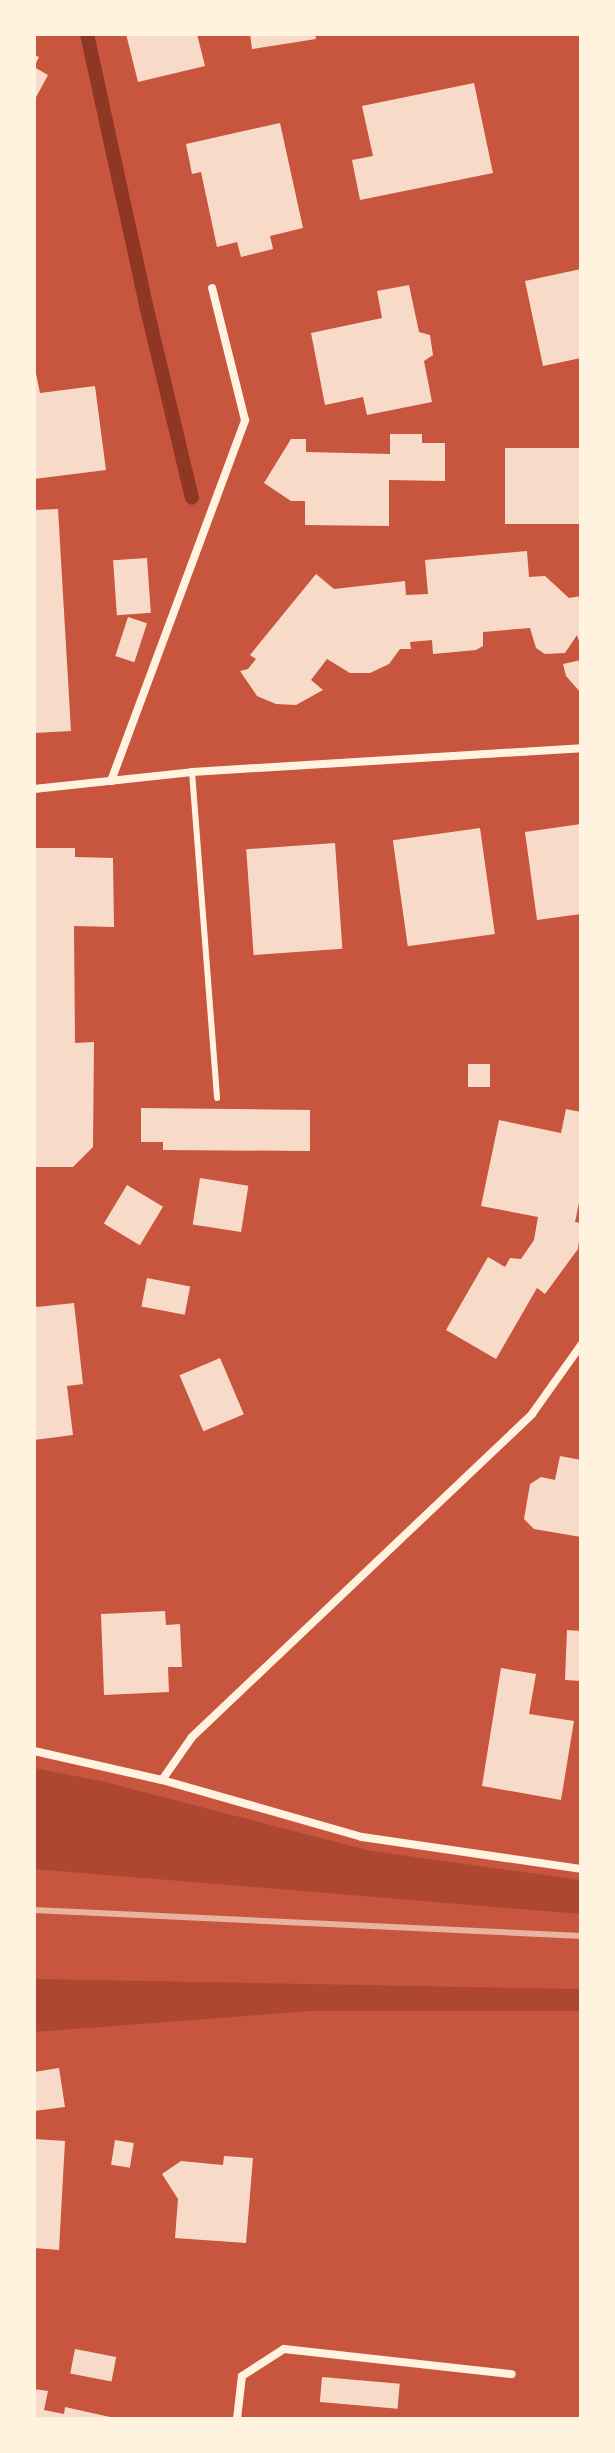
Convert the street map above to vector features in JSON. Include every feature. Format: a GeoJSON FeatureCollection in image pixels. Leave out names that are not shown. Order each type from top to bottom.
{"type":"FeatureCollection","features":[{"type":"Feature","properties":{"kind":"street"},"geometry":{"type":"LineString","coordinates":[[111,781],[245,420],[212,288]]}},
{"type":"Feature","properties":{"kind":"street"},"geometry":{"type":"LineString","coordinates":[[34,789],[192,772],[581,748]]}},
{"type":"Feature","properties":{"kind":"street"},"geometry":{"type":"LineString","coordinates":[[162,1780],[192,1737],[532,1414],[581,1345]]}},
{"type":"Feature","properties":{"kind":"street"},"geometry":{"type":"LineString","coordinates":[[34,1751],[162,1780],[362,1837],[581,1869]]}},
{"type":"Feature","properties":{"kind":"street"},"geometry":{"type":"LineString","coordinates":[[237,2419],[242,2376],[284,2349],[512,2374]]}},
{"type":"Feature","properties":{"kind":"lane"},"geometry":{"type":"LineString","coordinates":[[192,772],[217,1098]]}},
{"type":"Feature","properties":{"kind":"shaded area"},"geometry":{"type":"Polygon","coordinates":[[[34,1768],[101,1781],[371,1851],[581,1880],[581,1914],[34,1869],[34,1768]]]}},
{"type":"Feature","properties":{"kind":"shaded area"},"geometry":{"type":"Polygon","coordinates":[[[34,1979],[581,1989],[581,2011],[311,2011],[34,2032],[34,1979]]]}},
{"type":"Feature","properties":{"kind":"building"},"geometry":{"type":"Polygon","coordinates":[[[126,34],[197,34],[205,66],[138,82],[126,34]]]}},
{"type":"Feature","properties":{"kind":"building"},"geometry":{"type":"Polygon","coordinates":[[[250,34],[315,34],[316,39],[252,49],[250,34]]]}},
{"type":"Feature","properties":{"kind":"building"},"geometry":{"type":"Polygon","coordinates":[[[34,67],[48,75],[34,101],[34,67]]]}},
{"type":"Feature","properties":{"kind":"building"},"geometry":{"type":"Polygon","coordinates":[[[474,83],[493,173],[360,200],[352,160],[373,156],[362,106],[474,83]]]}},
{"type":"Feature","properties":{"kind":"building"},"geometry":{"type":"Polygon","coordinates":[[[280,123],[303,228],[270,236],[273,249],[241,257],[237,242],[217,247],[201,172],[192,174],[186,144],[280,123]]]}},
{"type":"Feature","properties":{"kind":"building"},"geometry":{"type":"Polygon","coordinates":[[[581,269],[581,358],[543,366],[525,281],[581,269]]]}},
{"type":"Feature","properties":{"kind":"building"},"geometry":{"type":"Polygon","coordinates":[[[409,285],[419,332],[430,335],[433,355],[424,361],[432,402],[367,415],[363,397],[325,405],[311,333],[382,318],[377,291],[409,285]]]}},
{"type":"Feature","properties":{"kind":"building"},"geometry":{"type":"Polygon","coordinates":[[[34,364],[40,393],[95,386],[106,470],[34,479],[34,364]]]}},
{"type":"Feature","properties":{"kind":"building"},"geometry":{"type":"Polygon","coordinates":[[[390,434],[422,434],[422,443],[445,443],[445,481],[389,480],[389,526],[305,525],[305,501],[291,501],[264,483],[291,439],[306,439],[306,452],[390,454],[390,434]]]}},
{"type":"Feature","properties":{"kind":"building"},"geometry":{"type":"Polygon","coordinates":[[[505,448],[581,448],[581,524],[505,524],[505,448]]]}},
{"type":"Feature","properties":{"kind":"building"},"geometry":{"type":"Polygon","coordinates":[[[58,509],[71,731],[34,733],[34,510],[58,509]]]}},
{"type":"Feature","properties":{"kind":"building"},"geometry":{"type":"Polygon","coordinates":[[[527,551],[529,577],[545,576],[569,598],[581,596],[581,648],[577,635],[565,653],[545,654],[536,648],[530,628],[483,632],[483,646],[476,650],[433,654],[432,640],[410,642],[411,649],[400,649],[389,664],[370,673],[350,673],[327,659],[311,680],[323,690],[296,705],[276,704],[257,696],[240,671],[248,669],[256,659],[250,655],[316,574],[334,589],[405,581],[406,595],[428,594],[425,560],[527,551]]]}},
{"type":"Feature","properties":{"kind":"building"},"geometry":{"type":"Polygon","coordinates":[[[147,558],[151,613],[117,615],[113,560],[147,558]]]}},
{"type":"Feature","properties":{"kind":"building"},"geometry":{"type":"Polygon","coordinates":[[[128,617],[147,623],[134,662],[115,656],[128,617]]]}},
{"type":"Feature","properties":{"kind":"building"},"geometry":{"type":"Polygon","coordinates":[[[581,660],[581,693],[566,676],[563,664],[581,660]]]}},
{"type":"Feature","properties":{"kind":"building"},"geometry":{"type":"Polygon","coordinates":[[[581,824],[581,914],[537,920],[525,832],[581,824]]]}},
{"type":"Feature","properties":{"kind":"building"},"geometry":{"type":"Polygon","coordinates":[[[480,828],[495,934],[408,946],[393,840],[480,828]]]}},
{"type":"Feature","properties":{"kind":"building"},"geometry":{"type":"Polygon","coordinates":[[[335,843],[342,949],[254,955],[246,849],[335,843]]]}},
{"type":"Feature","properties":{"kind":"building"},"geometry":{"type":"Polygon","coordinates":[[[34,848],[75,848],[75,857],[113,858],[114,927],[74,926],[75,1043],[94,1042],[93,1147],[73,1167],[34,1167],[34,848]]]}},
{"type":"Feature","properties":{"kind":"building"},"geometry":{"type":"Polygon","coordinates":[[[468,1064],[490,1064],[490,1087],[468,1087],[468,1064]]]}},
{"type":"Feature","properties":{"kind":"building"},"geometry":{"type":"Polygon","coordinates":[[[141,1108],[310,1110],[310,1151],[163,1150],[163,1142],[141,1142],[141,1108]]]}},
{"type":"Feature","properties":{"kind":"building"},"geometry":{"type":"Polygon","coordinates":[[[566,1109],[581,1112],[581,1193],[575,1222],[581,1223],[578,1249],[545,1294],[537,1288],[496,1359],[446,1330],[488,1257],[505,1267],[510,1258],[521,1259],[534,1240],[538,1217],[481,1206],[499,1120],[561,1133],[566,1109]]]}},
{"type":"Feature","properties":{"kind":"building"},"geometry":{"type":"Polygon","coordinates":[[[200,1178],[248,1186],[241,1232],[193,1224],[200,1178]]]}},
{"type":"Feature","properties":{"kind":"building"},"geometry":{"type":"Polygon","coordinates":[[[127,1185],[163,1207],[140,1245],[104,1224],[127,1185]]]}},
{"type":"Feature","properties":{"kind":"building"},"geometry":{"type":"Polygon","coordinates":[[[147,1278],[190,1286],[185,1315],[141,1306],[147,1278]]]}},
{"type":"Feature","properties":{"kind":"building"},"geometry":{"type":"Polygon","coordinates":[[[34,1302],[37,1307],[74,1303],[83,1384],[67,1386],[73,1435],[34,1440],[34,1302]]]}},
{"type":"Feature","properties":{"kind":"building"},"geometry":{"type":"Polygon","coordinates":[[[220,1358],[244,1414],[203,1431],[179,1375],[220,1358]]]}},
{"type":"Feature","properties":{"kind":"building"},"geometry":{"type":"Polygon","coordinates":[[[560,1456],[581,1460],[581,1537],[534,1529],[524,1519],[530,1484],[541,1477],[555,1480],[560,1456]]]}},
{"type":"Feature","properties":{"kind":"building"},"geometry":{"type":"Polygon","coordinates":[[[165,1611],[166,1625],[180,1624],[182,1667],[168,1667],[169,1692],[104,1695],[101,1614],[165,1611]]]}},
{"type":"Feature","properties":{"kind":"building"},"geometry":{"type":"Polygon","coordinates":[[[567,1630],[581,1631],[581,1681],[565,1680],[567,1630]]]}},
{"type":"Feature","properties":{"kind":"building"},"geometry":{"type":"Polygon","coordinates":[[[501,1668],[536,1674],[529,1714],[574,1721],[561,1800],[482,1786],[501,1668]]]}},
{"type":"Feature","properties":{"kind":"building"},"geometry":{"type":"Polygon","coordinates":[[[59,2068],[65,2107],[34,2111],[34,2072],[59,2068]]]}},
{"type":"Feature","properties":{"kind":"building"},"geometry":{"type":"Polygon","coordinates":[[[34,2139],[65,2141],[59,2250],[34,2248],[34,2139]]]}},
{"type":"Feature","properties":{"kind":"building"},"geometry":{"type":"Polygon","coordinates":[[[115,2140],[134,2143],[130,2168],[111,2165],[115,2140]]]}},
{"type":"Feature","properties":{"kind":"building"},"geometry":{"type":"Polygon","coordinates":[[[224,2156],[253,2158],[246,2243],[175,2238],[178,2199],[162,2174],[181,2161],[223,2165],[224,2156]]]}},
{"type":"Feature","properties":{"kind":"building"},"geometry":{"type":"Polygon","coordinates":[[[75,2349],[116,2357],[111,2382],[70,2374],[75,2349]]]}},
{"type":"Feature","properties":{"kind":"building"},"geometry":{"type":"Polygon","coordinates":[[[322,2377],[400,2384],[398,2409],[320,2402],[322,2377]]]}},
{"type":"Feature","properties":{"kind":"building"},"geometry":{"type":"Polygon","coordinates":[[[34,2389],[48,2391],[44,2410],[64,2414],[65,2407],[119,2419],[34,2419],[34,2389]]]}},
{"type":"Feature","properties":{"kind":"waterway"},"geometry":{"type":"LineString","coordinates":[[87,34],[192,498]]}},
{"type":"Feature","properties":{"kind":"railway"},"geometry":{"type":"LineString","coordinates":[[34,1910],[581,1936]]}}]}
